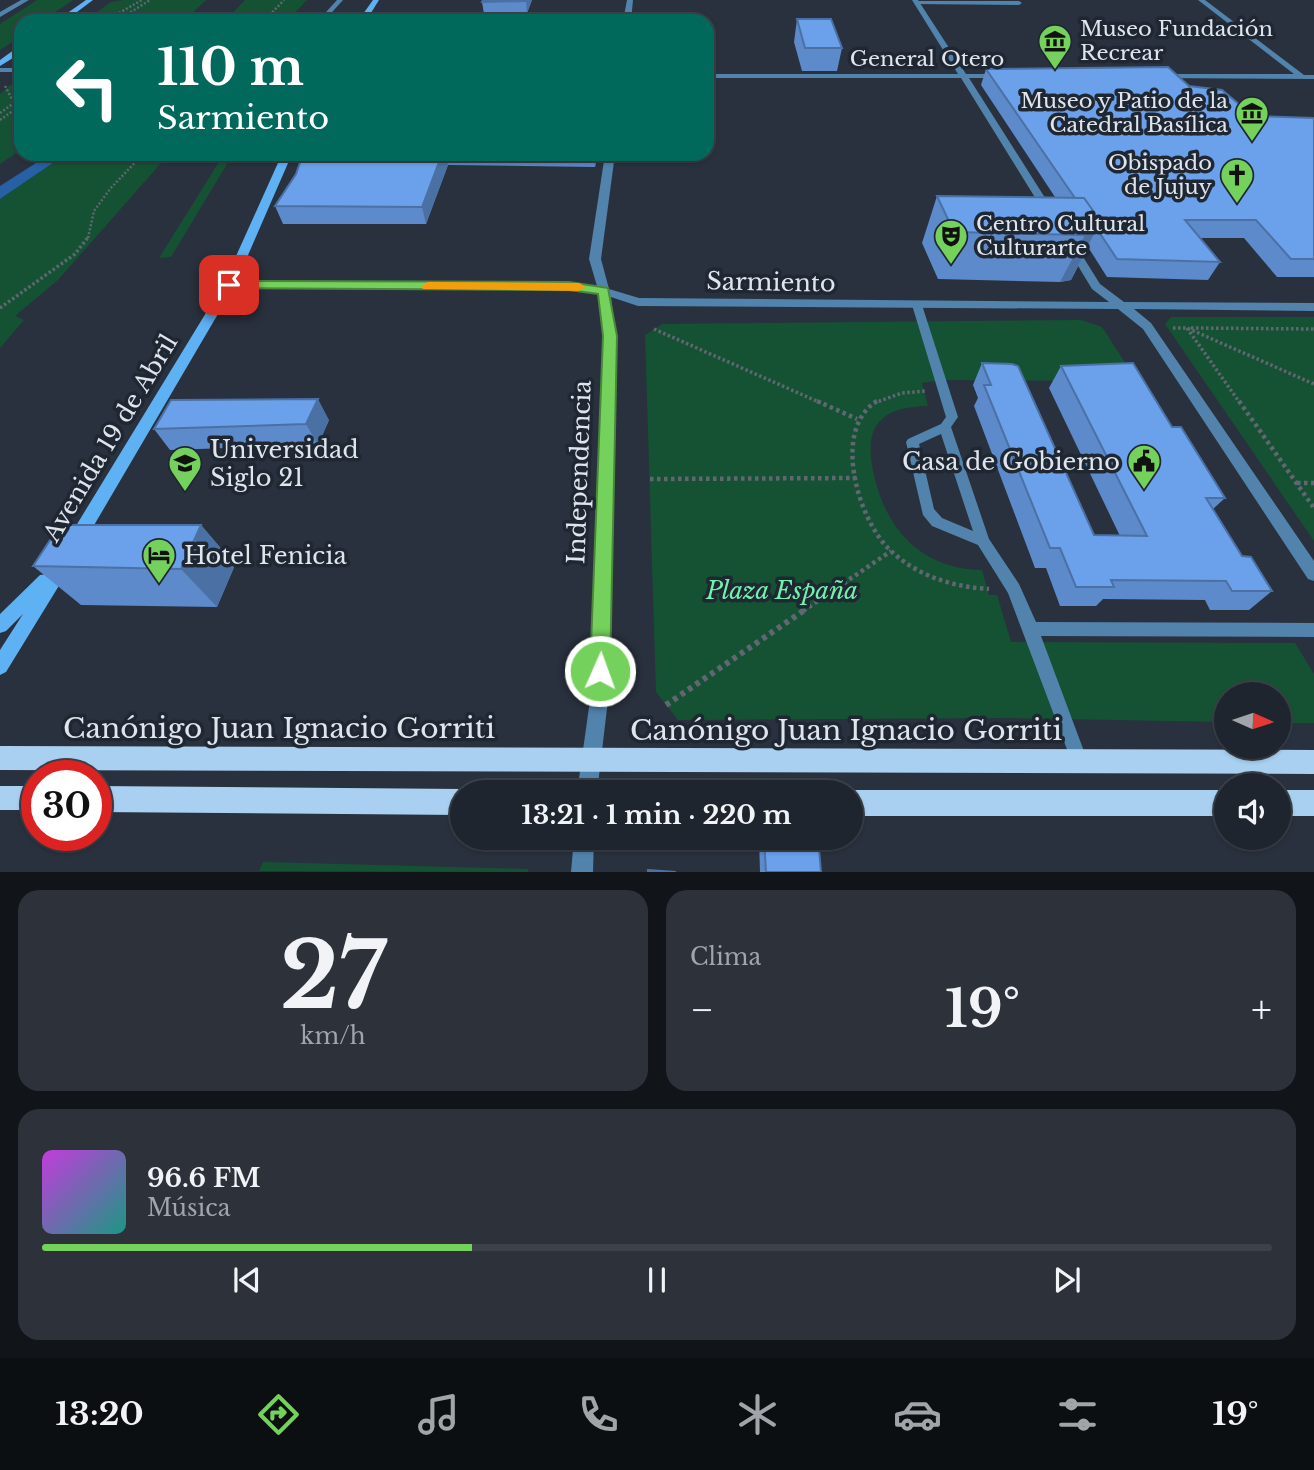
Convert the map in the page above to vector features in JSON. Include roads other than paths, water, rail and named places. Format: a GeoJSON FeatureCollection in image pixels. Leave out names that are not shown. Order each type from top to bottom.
{"type":"FeatureCollection","features":[{"type":"Feature","properties":{"kind":"main road"},"geometry":{"type":"LineString","coordinates":[[70,14],[90,0]]}},
{"type":"Feature","properties":{"kind":"main road","name":"Avenida 19 de Abril"},"geometry":{"type":"LineString","coordinates":[[0,666],[229,285],[284,161]]}},
{"type":"Feature","properties":{"kind":"main road"},"geometry":{"type":"LineString","coordinates":[[0,625],[62,565]]}},
{"type":"Feature","properties":{"kind":"main road","name":"Canónigo Juan Ignacio Gorriti"},"geometry":{"type":"LineString","coordinates":[[0,758],[1314,762]]}},
{"type":"Feature","properties":{"kind":"main road"},"geometry":{"type":"LineString","coordinates":[[0,798],[21,799]]}},
{"type":"Feature","properties":{"kind":"main road"},"geometry":{"type":"LineString","coordinates":[[112,799],[450,802]]}},
{"type":"Feature","properties":{"kind":"main road"},"geometry":{"type":"LineString","coordinates":[[863,803],[1214,803]]}},
{"type":"Feature","properties":{"kind":"main road"},"geometry":{"type":"LineString","coordinates":[[1291,803],[1314,803]]}},
{"type":"Feature","properties":{"kind":"street"},"geometry":{"type":"LineString","coordinates":[[0,15],[26,0]]}},
{"type":"Feature","properties":{"kind":"street"},"geometry":{"type":"LineString","coordinates":[[1201,0],[1314,86]]}},
{"type":"Feature","properties":{"kind":"street"},"geometry":{"type":"LineString","coordinates":[[916,2],[1052,216]]}},
{"type":"Feature","properties":{"kind":"street","name":"General Otero"},"geometry":{"type":"LineString","coordinates":[[714,76],[1017,76]]}},
{"type":"Feature","properties":{"kind":"street"},"geometry":{"type":"LineString","coordinates":[[1152,76],[1314,77]]}},
{"type":"Feature","properties":{"kind":"street","name":"Independencia"},"geometry":{"type":"LineString","coordinates":[[589,780],[599,699],[610,336],[604,290],[595,259],[609,161]]}},
{"type":"Feature","properties":{"kind":"street"},"geometry":{"type":"LineString","coordinates":[[1067,239],[1097,286],[1147,326],[1314,574]]}},
{"type":"Feature","properties":{"kind":"street","name":"Sarmiento"},"geometry":{"type":"LineString","coordinates":[[229,285],[569,286],[604,290],[638,302],[1314,307]]}},
{"type":"Feature","properties":{"kind":"street"},"geometry":{"type":"LineString","coordinates":[[582,872],[583,850]]}},
{"type":"Feature","properties":{"kind":"lane"},"geometry":{"type":"LineString","coordinates":[[327,14],[340,0]]}},
{"type":"Feature","properties":{"kind":"lane"},"geometry":{"type":"LineString","coordinates":[[916,2],[1019,3]]}},
{"type":"Feature","properties":{"kind":"lane"},"geometry":{"type":"LineString","coordinates":[[917,305],[952,417],[944,427],[912,442],[928,511],[937,522],[983,541]]}},
{"type":"Feature","properties":{"kind":"lane"},"geometry":{"type":"LineString","coordinates":[[944,427],[983,541],[1014,589],[1080,762]]}},
{"type":"Feature","properties":{"kind":"lane"},"geometry":{"type":"LineString","coordinates":[[1031,629],[1314,630]]}},
{"type":"Feature","properties":{"kind":"water"},"geometry":{"type":"Polygon","coordinates":[[[39,161],[56,161],[0,199],[0,186],[39,161]]]}},
{"type":"Feature","properties":{"kind":"place","name":"Museo Fundación Recrear"},"geometry":{"type":"Point","coordinates":[1055,71]}},
{"type":"Feature","properties":{"kind":"place","name":"Museo y Patio de la Catedral Basílica"},"geometry":{"type":"Point","coordinates":[1252,143]}},
{"type":"Feature","properties":{"kind":"place","name":"Obispado de Jujuy"},"geometry":{"type":"Point","coordinates":[1237,205]}},
{"type":"Feature","properties":{"kind":"place","name":"Centro Cultural Culturarte"},"geometry":{"type":"Point","coordinates":[951,266]}},
{"type":"Feature","properties":{"kind":"place","name":"Casa de Gobierno"},"geometry":{"type":"Point","coordinates":[1144,491]}},
{"type":"Feature","properties":{"kind":"place","name":"Universidad Siglo 21"},"geometry":{"type":"Point","coordinates":[185,493]}},
{"type":"Feature","properties":{"kind":"place","name":"Hotel Fenicia"},"geometry":{"type":"Point","coordinates":[159,585]}},
{"type":"Feature","properties":{"kind":"park label","name":"Plaza España"},"geometry":{"type":"Point","coordinates":[782,590]}}]}
